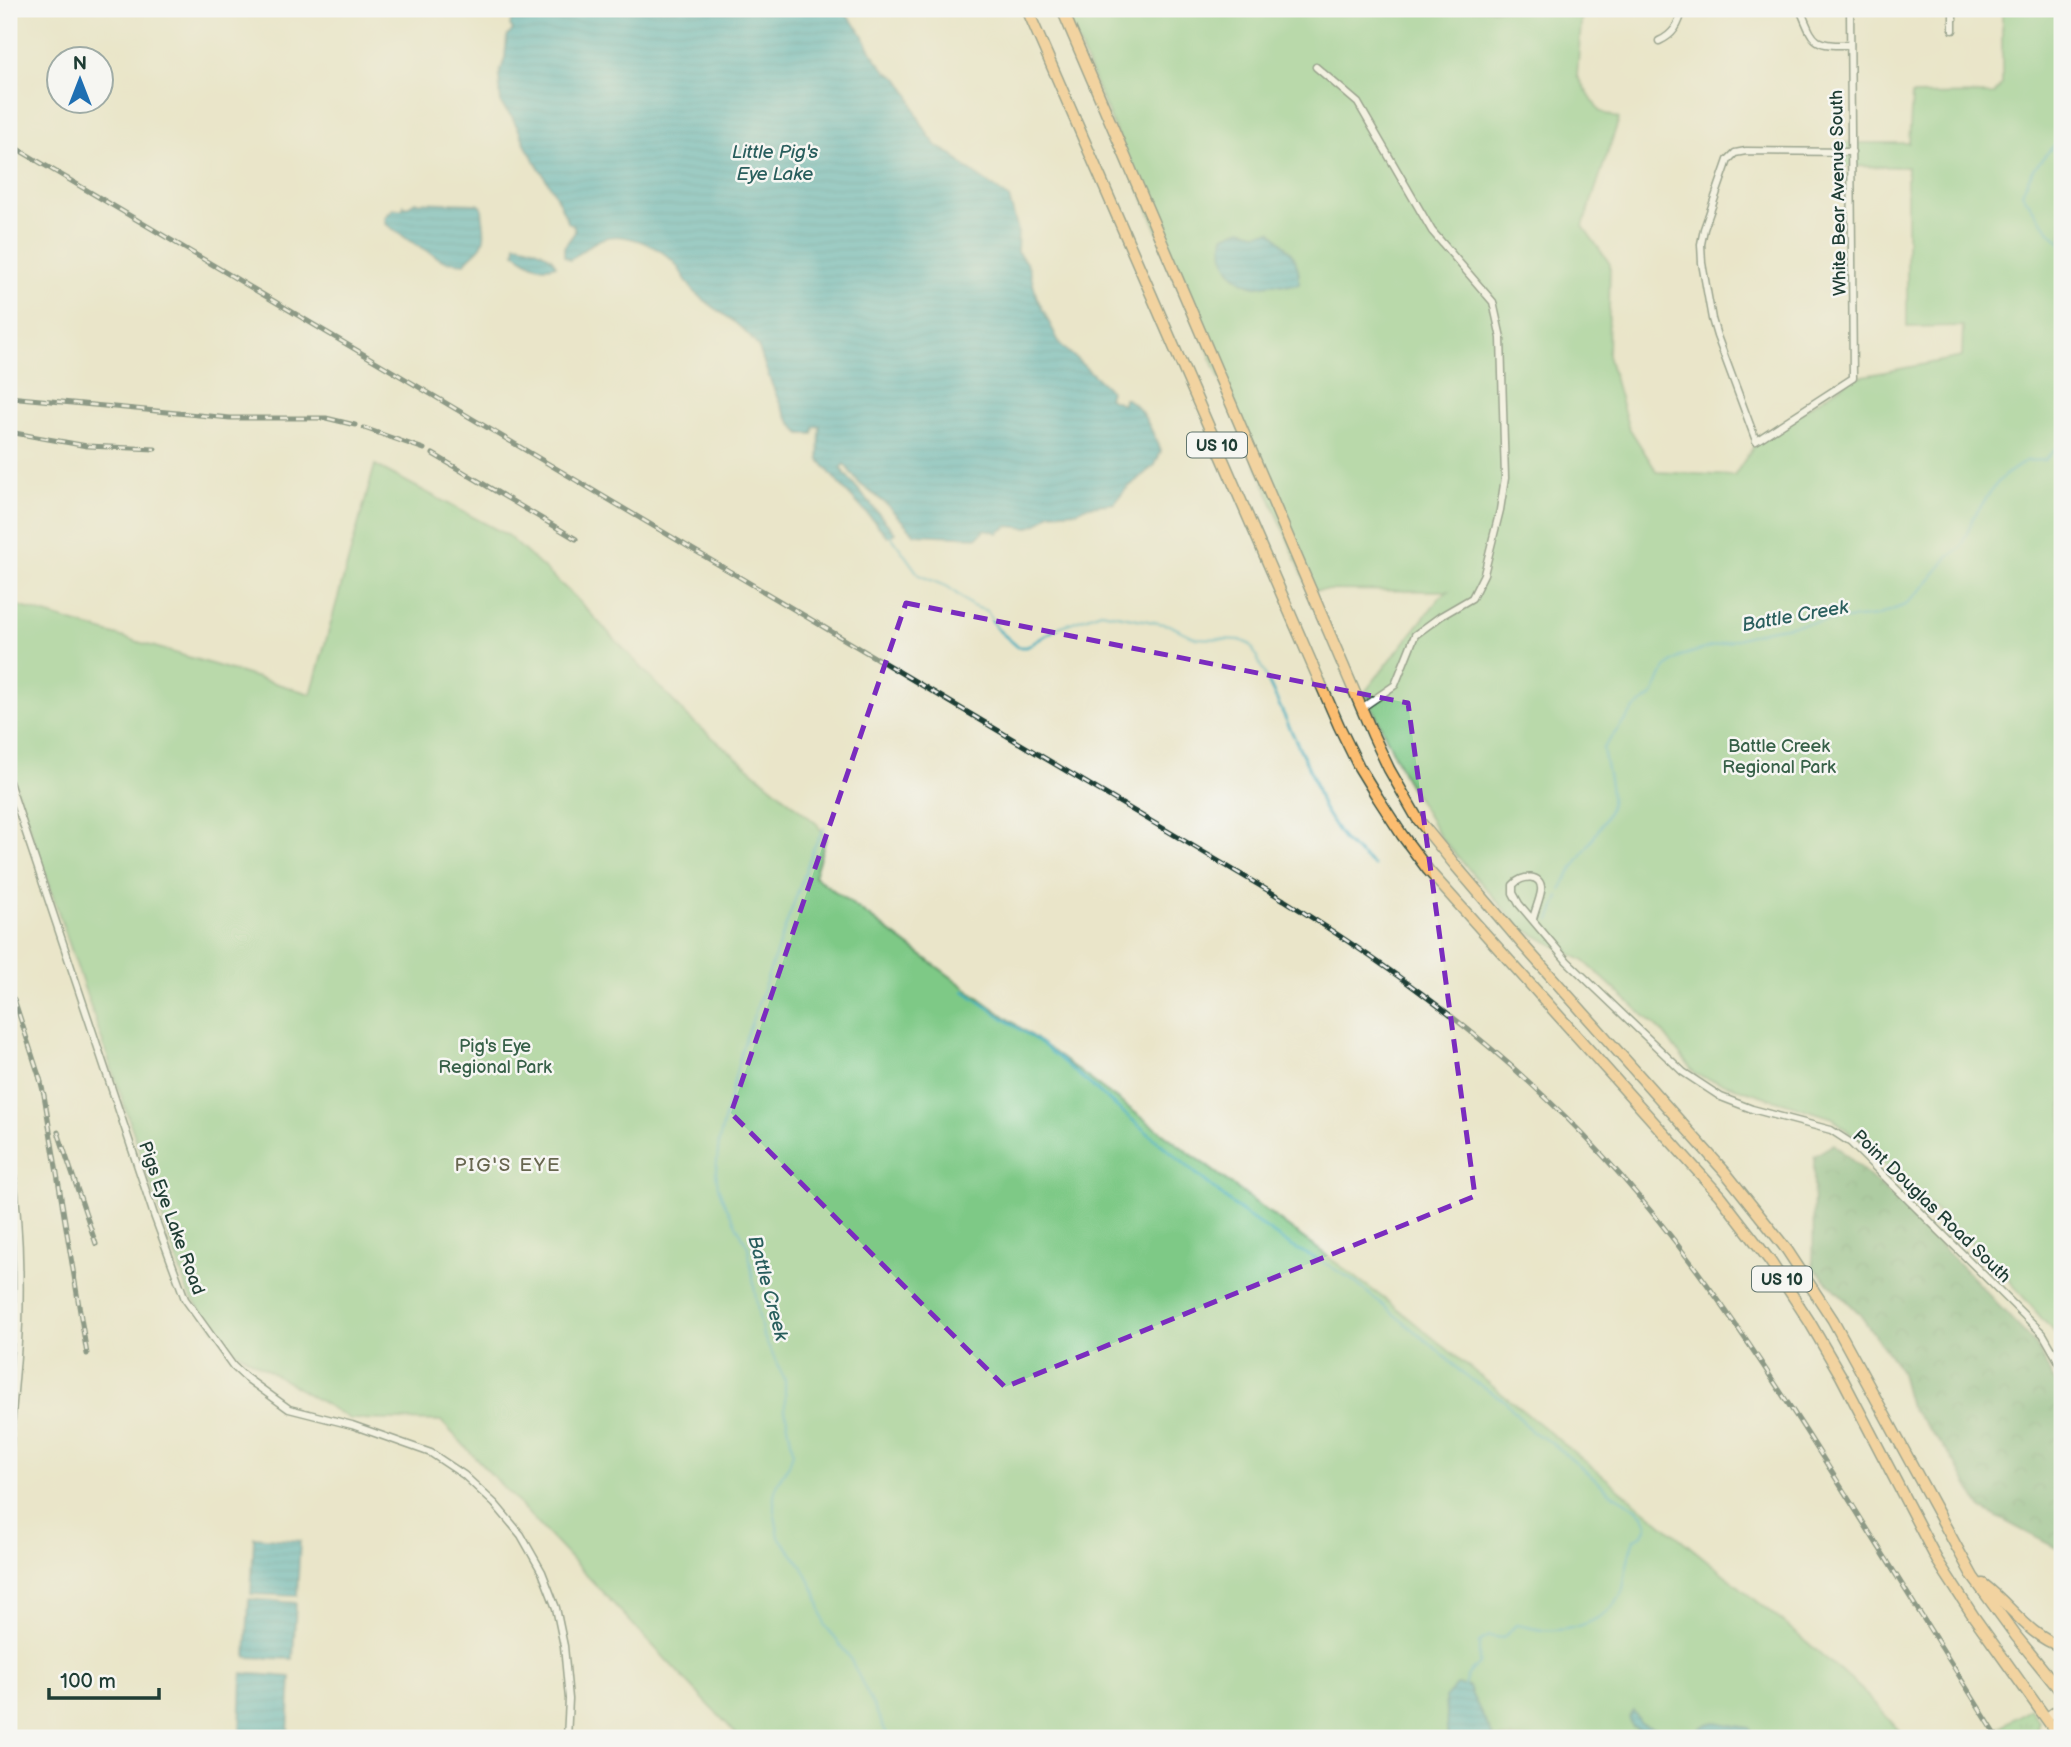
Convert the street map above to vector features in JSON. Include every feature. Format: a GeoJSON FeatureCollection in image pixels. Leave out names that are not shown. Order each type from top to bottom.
{"type":"FeatureCollection","features":[{"type":"Feature","properties":{"kind":"highway","name":"US 10"},"geometry":{"type":"LineString","coordinates":[[1027,9],[1359,767],[1402,835],[1428,870],[1720,1196],[1770,1261],[1841,1376],[1937,1560],[2060,1738]]}},
{"type":"Feature","properties":{"kind":"highway","name":"US 10"},"geometry":{"type":"LineString","coordinates":[[1062,9],[1373,735],[1402,794],[1417,818],[1472,886],[1725,1172],[1787,1250],[1833,1321],[1973,1577],[2062,1693]]}},
{"type":"Feature","properties":{"kind":"highway"},"geometry":{"type":"LineString","coordinates":[[1973,1577],[1995,1594],[2031,1631],[2062,1647]]}},
{"type":"Feature","properties":{"kind":"main road"},"geometry":{"type":"LineString","coordinates":[[2046,1718],[2062,1706]]}},
{"type":"Feature","properties":{"kind":"street"},"geometry":{"type":"LineString","coordinates":[[1659,41],[1676,29],[1682,9]]}},
{"type":"Feature","properties":{"kind":"street"},"geometry":{"type":"LineString","coordinates":[[1800,9],[1818,43],[1828,46],[1850,45]]}},
{"type":"Feature","properties":{"kind":"street","name":"White Bear Avenue South"},"geometry":{"type":"LineString","coordinates":[[1850,9],[1852,152],[1853,378],[1756,441],[1712,319],[1702,263],[1704,229],[1728,160],[1735,153],[1852,152]]}},
{"type":"Feature","properties":{"kind":"street"},"geometry":{"type":"LineString","coordinates":[[1953,9],[1953,30]]}},
{"type":"Feature","properties":{"kind":"street"},"geometry":{"type":"LineString","coordinates":[[1316,67],[1359,103],[1432,231],[1493,302],[1501,338],[1505,478],[1484,574],[1472,598],[1441,615],[1415,635],[1395,685],[1363,708]]}},
{"type":"Feature","properties":{"kind":"street","name":"Pigs Eye Lake Road"},"geometry":{"type":"LineString","coordinates":[[9,782],[185,1300],[233,1366],[289,1409],[352,1425],[431,1453],[464,1475],[495,1504],[521,1535],[537,1563],[556,1608],[568,1685],[567,1738]]}},
{"type":"Feature","properties":{"kind":"street","name":"Point Douglas Road South"},"geometry":{"type":"LineString","coordinates":[[1533,919],[1541,886],[1539,881],[1527,876],[1515,881],[1512,889],[1519,904],[1581,975],[1682,1072],[1721,1097],[1752,1109],[1831,1130],[1851,1143],[2043,1334],[2062,1367]]}},
{"type":"Feature","properties":{"kind":"street"},"geometry":{"type":"LineString","coordinates":[[9,1145],[16,1206],[19,1281],[9,1459]]}},
{"type":"Feature","properties":{"kind":"highlighted area"},"geometry":{"type":"Polygon","coordinates":[[[906,603],[1408,703],[1475,1196],[1005,1387],[731,1113],[906,603]]]}},
{"type":"Feature","properties":{"kind":"green space","name":"Battle Creek Regional Park"},"geometry":{"type":"Polygon","coordinates":[[[1064,9],[1607,9],[1607,12],[1582,11],[1577,76],[1599,111],[1619,119],[1583,226],[1610,264],[1608,355],[1628,426],[1657,472],[1734,476],[1757,441],[1853,378],[1962,357],[1963,326],[1907,327],[1907,167],[1841,166],[1841,143],[1909,143],[1912,95],[1994,94],[2002,84],[2002,9],[2062,9],[2062,1346],[2057,1336],[1995,1264],[1833,1118],[1696,1075],[1663,1033],[1584,961],[1520,927],[1441,838],[1406,780],[1365,692],[1441,596],[1449,591],[1309,590],[1064,9]]]}},
{"type":"Feature","properties":{"kind":"green space","name":"Pig's Eye Regional Park"},"geometry":{"type":"Polygon","coordinates":[[[375,465],[507,535],[574,596],[689,718],[817,824],[826,838],[814,876],[1394,1306],[1800,1636],[1861,1689],[1906,1738],[740,1738],[441,1421],[350,1419],[227,1346],[188,1293],[9,767],[9,603],[311,694],[375,465]]]}},
{"type":"Feature","properties":{"kind":"green space"},"geometry":{"type":"Polygon","coordinates":[[[1834,1144],[1892,1197],[2035,1344],[2062,1395],[2062,1551],[1982,1509],[1948,1452],[1910,1407],[1900,1370],[1858,1312],[1813,1267],[1814,1156],[1834,1144]]]}},
{"type":"Feature","properties":{"kind":"green space"},"geometry":{"type":"Polygon","coordinates":[[[2030,1708],[2039,1721],[2034,1738],[2008,1738],[2001,1727],[2030,1708]]]}},
{"type":"Feature","properties":{"kind":"water","name":"Little Pig's Eye Lake"},"geometry":{"type":"Polygon","coordinates":[[[501,9],[841,9],[859,29],[876,59],[886,71],[899,79],[929,136],[938,147],[953,155],[1009,198],[1018,230],[1017,251],[1028,265],[1037,298],[1060,344],[1110,390],[1108,398],[1123,404],[1124,398],[1142,413],[1161,451],[1155,465],[1125,490],[1115,503],[1084,507],[1078,511],[1050,513],[1038,524],[1027,528],[1008,526],[998,533],[985,529],[978,537],[915,534],[885,503],[860,484],[844,464],[840,468],[895,533],[888,537],[819,459],[820,426],[814,427],[813,434],[801,434],[789,420],[756,344],[742,329],[695,292],[667,256],[640,241],[610,237],[597,241],[570,260],[564,256],[564,247],[575,232],[574,226],[568,222],[512,117],[501,104],[499,76],[507,37],[513,30],[510,25],[513,16],[501,9]]]}},
{"type":"Feature","properties":{"kind":"water"},"geometry":{"type":"Polygon","coordinates":[[[415,202],[478,204],[482,207],[484,227],[481,246],[465,263],[444,261],[386,224],[385,217],[393,209],[403,209],[404,205],[406,208],[415,202]]]}},
{"type":"Feature","properties":{"kind":"water"},"geometry":{"type":"Polygon","coordinates":[[[1241,229],[1256,233],[1271,231],[1295,261],[1299,284],[1255,286],[1233,274],[1223,252],[1224,236],[1241,229]]]}},
{"type":"Feature","properties":{"kind":"water"},"geometry":{"type":"Polygon","coordinates":[[[516,244],[539,250],[556,265],[545,267],[530,262],[515,253],[516,244]]]}},
{"type":"Feature","properties":{"kind":"water"},"geometry":{"type":"Polygon","coordinates":[[[254,1537],[300,1541],[297,1596],[251,1594],[254,1537]]]}},
{"type":"Feature","properties":{"kind":"water"},"geometry":{"type":"Polygon","coordinates":[[[249,1599],[296,1603],[293,1659],[246,1657],[249,1599]]]}},
{"type":"Feature","properties":{"kind":"water"},"geometry":{"type":"Polygon","coordinates":[[[242,1673],[291,1677],[288,1734],[240,1732],[242,1673]]]}},
{"type":"Feature","properties":{"kind":"water"},"geometry":{"type":"Polygon","coordinates":[[[1457,1685],[1469,1687],[1494,1738],[1450,1738],[1447,1731],[1445,1698],[1457,1685]]]}},
{"type":"Feature","properties":{"kind":"water"},"geometry":{"type":"Polygon","coordinates":[[[1634,1711],[1640,1723],[1677,1734],[1689,1734],[1715,1722],[1749,1728],[1757,1738],[1651,1738],[1632,1726],[1629,1718],[1634,1711]]]}},
{"type":"Feature","properties":{"kind":"waterway","name":"Battle Creek"},"geometry":{"type":"LineString","coordinates":[[2062,137],[2034,169],[2022,193],[2041,221],[2062,244]]}},
{"type":"Feature","properties":{"kind":"waterway","name":"Battle Creek"},"geometry":{"type":"LineString","coordinates":[[1561,890],[1603,823],[1611,803],[1603,748],[1634,709],[1653,695],[1665,668],[1681,656],[1767,630],[1877,616],[1905,605],[1925,586],[1947,558],[1961,548],[1973,518],[1993,488],[2004,476],[2026,461],[2045,460],[2059,445],[2062,430]]}},
{"type":"Feature","properties":{"kind":"waterway","name":"Battle Creek"},"geometry":{"type":"LineString","coordinates":[[889,533],[919,575],[948,587],[972,606],[987,611],[996,628],[1018,647],[1027,647],[1059,627],[1101,612],[1169,625],[1196,638],[1240,640],[1251,645],[1312,775],[1322,806],[1344,841],[1374,866]]}},
{"type":"Feature","properties":{"kind":"waterway","name":"Battle Creek"},"geometry":{"type":"LineString","coordinates":[[824,828],[813,849],[742,1049],[719,1141],[716,1172],[724,1202],[748,1247],[763,1335],[785,1380],[785,1409],[793,1452],[789,1465],[777,1483],[774,1496],[779,1537],[802,1566],[817,1595],[825,1625],[850,1658],[889,1738]]}},
{"type":"Feature","properties":{"kind":"waterway","name":"Battle Creek"},"geometry":{"type":"LineString","coordinates":[[1550,920],[1559,897]]}},
{"type":"Feature","properties":{"kind":"waterway"},"geometry":{"type":"LineString","coordinates":[[964,991],[1043,1045],[1243,1213],[1291,1246],[1352,1280],[1464,1375],[1505,1401],[1532,1432],[1551,1442],[1612,1494],[1643,1515],[1646,1528],[1641,1536],[1634,1539],[1623,1590],[1608,1610],[1577,1627],[1543,1630],[1516,1625],[1503,1638],[1488,1636],[1479,1642],[1479,1663],[1467,1676],[1464,1686]]}},
{"type":"Feature","properties":{"kind":"railway"},"geometry":{"type":"LineString","coordinates":[[9,144],[1284,900],[1354,945],[1453,1018],[1517,1071],[1587,1139],[1626,1181],[1696,1269],[1792,1410],[1998,1738]]}},
{"type":"Feature","properties":{"kind":"railway"},"geometry":{"type":"LineString","coordinates":[[9,397],[230,418],[326,418],[355,425]]}},
{"type":"Feature","properties":{"kind":"railway"},"geometry":{"type":"LineString","coordinates":[[364,428],[424,449]]}},
{"type":"Feature","properties":{"kind":"railway"},"geometry":{"type":"LineString","coordinates":[[9,432],[87,446],[155,449]]}},
{"type":"Feature","properties":{"kind":"railway"},"geometry":{"type":"LineString","coordinates":[[433,454],[576,539]]}},
{"type":"Feature","properties":{"kind":"railway"},"geometry":{"type":"LineString","coordinates":[[14,999],[41,1082]]}},
{"type":"Feature","properties":{"kind":"railway"},"geometry":{"type":"LineString","coordinates":[[39,1075],[87,1354]]}},
{"type":"Feature","properties":{"kind":"railway"},"geometry":{"type":"LineString","coordinates":[[58,1132],[96,1244]]}},
{"type":"Feature","properties":{"kind":"district","name":"PIG'S EYE"},"geometry":{"type":"Point","coordinates":[508,1164]}}]}
